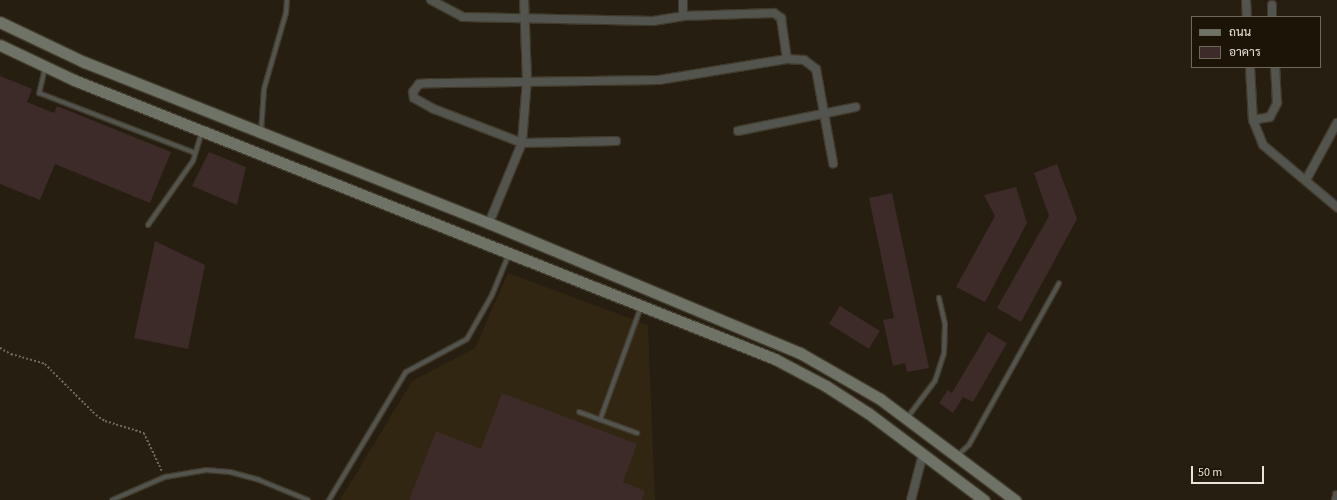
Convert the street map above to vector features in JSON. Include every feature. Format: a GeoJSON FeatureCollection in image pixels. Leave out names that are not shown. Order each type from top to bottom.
{"type":"FeatureCollection","features":[{"type":"Feature","properties":{"kind":"main road"},"geometry":{"type":"LineString","coordinates":[[0,22],[84,62],[489,224],[800,353],[851,380],[907,418],[1015,500]]}},
{"type":"Feature","properties":{"kind":"main road"},"geometry":{"type":"LineString","coordinates":[[0,45],[45,67],[509,254],[756,351],[793,368],[855,404],[984,500]]}},
{"type":"Feature","properties":{"kind":"street"},"geometry":{"type":"LineString","coordinates":[[431,0],[464,17],[653,21],[683,16],[774,13],[781,18],[787,59]]}},
{"type":"Feature","properties":{"kind":"street"},"geometry":{"type":"LineString","coordinates":[[489,224],[522,142],[527,80],[524,0]]}},
{"type":"Feature","properties":{"kind":"street"},"geometry":{"type":"LineString","coordinates":[[683,0],[683,16]]}},
{"type":"Feature","properties":{"kind":"street"},"geometry":{"type":"LineString","coordinates":[[1246,0],[1247,16]]}},
{"type":"Feature","properties":{"kind":"street"},"geometry":{"type":"LineString","coordinates":[[1272,5],[1272,16]]}},
{"type":"Feature","properties":{"kind":"street"},"geometry":{"type":"LineString","coordinates":[[616,140],[522,142],[434,109],[412,96],[419,84],[527,80],[659,80],[787,59],[804,60],[816,69],[833,163]]}},
{"type":"Feature","properties":{"kind":"street"},"geometry":{"type":"LineString","coordinates":[[1250,68],[1253,120],[1263,145],[1281,162],[1306,180],[1337,207]]}},
{"type":"Feature","properties":{"kind":"street"},"geometry":{"type":"LineString","coordinates":[[1253,120],[1270,117],[1277,103],[1275,68]]}},
{"type":"Feature","properties":{"kind":"street"},"geometry":{"type":"LineString","coordinates":[[738,131],[824,115],[856,107]]}},
{"type":"Feature","properties":{"kind":"street"},"geometry":{"type":"LineString","coordinates":[[1306,180],[1337,123]]}},
{"type":"Feature","properties":{"kind":"street"},"geometry":{"type":"LineString","coordinates":[[911,500],[923,454]]}},
{"type":"Feature","properties":{"kind":"street"},"geometry":{"type":"LineString","coordinates":[[1336,500],[1337,496]]}},
{"type":"Feature","properties":{"kind":"lane"},"geometry":{"type":"LineString","coordinates":[[261,132],[264,89],[286,14],[287,0]]}},
{"type":"Feature","properties":{"kind":"lane"},"geometry":{"type":"LineString","coordinates":[[45,67],[39,93],[195,154]]}},
{"type":"Feature","properties":{"kind":"lane"},"geometry":{"type":"LineString","coordinates":[[148,225],[193,161],[202,130]]}},
{"type":"Feature","properties":{"kind":"lane"},"geometry":{"type":"LineString","coordinates":[[329,500],[406,372],[467,339],[492,295],[509,254]]}},
{"type":"Feature","properties":{"kind":"lane"},"geometry":{"type":"LineString","coordinates":[[957,456],[969,445],[1060,283]]}},
{"type":"Feature","properties":{"kind":"lane"},"geometry":{"type":"LineString","coordinates":[[907,418],[935,381],[944,352],[945,324],[939,298]]}},
{"type":"Feature","properties":{"kind":"lane"},"geometry":{"type":"LineString","coordinates":[[600,420],[642,306]]}},
{"type":"Feature","properties":{"kind":"lane"},"geometry":{"type":"LineString","coordinates":[[579,412],[637,433]]}},
{"type":"Feature","properties":{"kind":"lane"},"geometry":{"type":"LineString","coordinates":[[112,500],[165,477],[206,470],[230,472],[259,480],[308,500]]}},
{"type":"Feature","properties":{"kind":"path"},"geometry":{"type":"LineString","coordinates":[[0,348],[11,354],[45,364],[96,415],[106,421],[144,433],[165,477]]}},
{"type":"Feature","properties":{"kind":"shaded area"},"geometry":{"type":"Polygon","coordinates":[[[508,273],[648,325],[655,500],[340,500],[412,381],[475,348],[508,273]]]}},
{"type":"Feature","properties":{"kind":"building"},"geometry":{"type":"Polygon","coordinates":[[[0,76],[32,89],[27,102],[54,113],[57,106],[171,152],[150,203],[55,164],[40,200],[0,184],[0,76]]]}},
{"type":"Feature","properties":{"kind":"building"},"geometry":{"type":"Polygon","coordinates":[[[209,152],[246,167],[237,205],[192,186],[209,152]]]}},
{"type":"Feature","properties":{"kind":"building"},"geometry":{"type":"Polygon","coordinates":[[[1057,164],[1077,219],[1021,322],[997,308],[1049,216],[1034,173],[1057,164]]]}},
{"type":"Feature","properties":{"kind":"building"},"geometry":{"type":"Polygon","coordinates":[[[1016,187],[1027,223],[985,302],[956,287],[995,216],[984,195],[1016,187]]]}},
{"type":"Feature","properties":{"kind":"building"},"geometry":{"type":"Polygon","coordinates":[[[892,193],[929,368],[907,372],[905,363],[893,366],[883,320],[894,318],[869,198],[892,193]]]}},
{"type":"Feature","properties":{"kind":"building"},"geometry":{"type":"Polygon","coordinates":[[[155,241],[205,265],[188,349],[134,338],[155,241]]]}},
{"type":"Feature","properties":{"kind":"building"},"geometry":{"type":"Polygon","coordinates":[[[840,306],[880,331],[869,349],[829,324],[840,306]]]}},
{"type":"Feature","properties":{"kind":"building"},"geometry":{"type":"Polygon","coordinates":[[[988,332],[1007,343],[973,402],[963,397],[953,413],[939,403],[948,390],[952,393],[988,332]]]}},
{"type":"Feature","properties":{"kind":"building"},"geometry":{"type":"Polygon","coordinates":[[[502,393],[637,444],[623,482],[645,491],[642,500],[409,500],[436,431],[481,449],[502,393]]]}}]}
